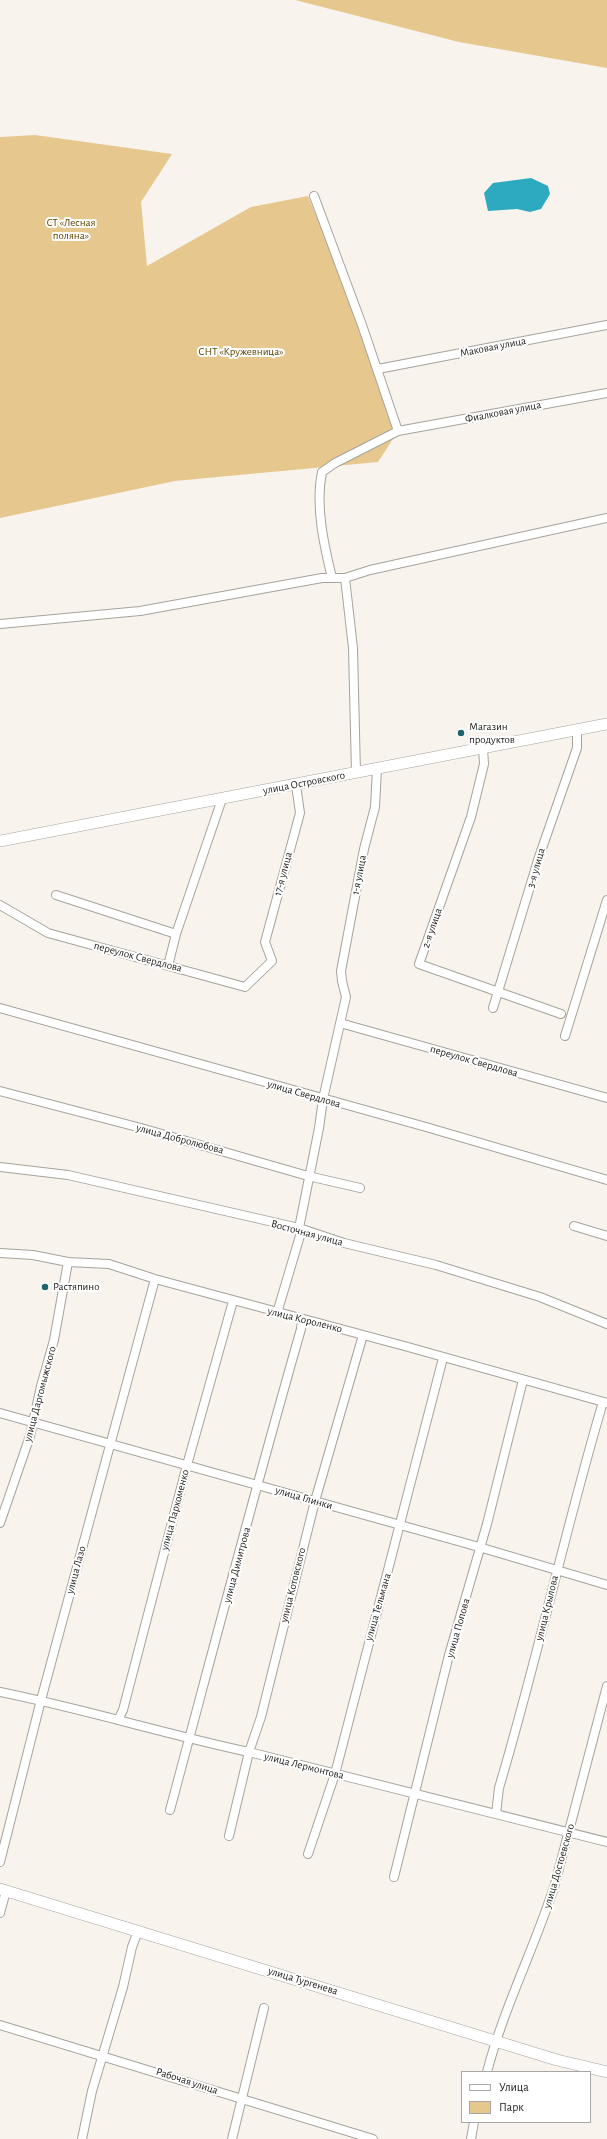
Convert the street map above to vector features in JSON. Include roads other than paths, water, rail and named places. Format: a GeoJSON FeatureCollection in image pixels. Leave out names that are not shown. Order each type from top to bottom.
{"type":"FeatureCollection","features":[{"type":"Feature","properties":{"kind":"street"},"geometry":{"type":"LineString","coordinates":[[314,196],[378,369],[398,431]]}},
{"type":"Feature","properties":{"kind":"street","name":"Маковая улица"},"geometry":{"type":"LineString","coordinates":[[378,369],[607,326]]}},
{"type":"Feature","properties":{"kind":"street","name":"Фиалковая улица"},"geometry":{"type":"LineString","coordinates":[[332,578],[326,554],[318,490],[322,472],[334,462],[398,431],[607,393]]}},
{"type":"Feature","properties":{"kind":"street"},"geometry":{"type":"LineString","coordinates":[[0,624],[140,611],[332,578],[345,578],[370,570],[607,518]]}},
{"type":"Feature","properties":{"kind":"street"},"geometry":{"type":"LineString","coordinates":[[345,578],[353,648],[356,773]]}},
{"type":"Feature","properties":{"kind":"street","name":"улица Островского"},"geometry":{"type":"LineString","coordinates":[[0,841],[607,724]]}},
{"type":"Feature","properties":{"kind":"street","name":"3-я улица"},"geometry":{"type":"LineString","coordinates":[[493,1008],[538,857],[577,748],[577,730]]}},
{"type":"Feature","properties":{"kind":"street","name":"2-я улица"},"geometry":{"type":"LineString","coordinates":[[483,748],[484,764],[471,817],[419,964],[561,1014]]}},
{"type":"Feature","properties":{"kind":"street","name":"1-я улица"},"geometry":{"type":"LineString","coordinates":[[277,1313],[300,1229],[308,1176],[319,1128],[323,1099],[346,997],[342,981],[343,958],[364,849],[375,807],[377,769]]}},
{"type":"Feature","properties":{"kind":"street","name":"17-я улица"},"geometry":{"type":"LineString","coordinates":[[272,961],[265,942],[300,813],[296,785]]}},
{"type":"Feature","properties":{"kind":"street"},"geometry":{"type":"LineString","coordinates":[[168,966],[176,934],[222,799]]}},
{"type":"Feature","properties":{"kind":"street"},"geometry":{"type":"LineString","coordinates":[[56,895],[176,934]]}},
{"type":"Feature","properties":{"kind":"street"},"geometry":{"type":"LineString","coordinates":[[565,1036],[607,900]]}},
{"type":"Feature","properties":{"kind":"street","name":"переулок Свердлова"},"geometry":{"type":"LineString","coordinates":[[0,905],[48,933],[245,987],[272,961]]}},
{"type":"Feature","properties":{"kind":"street","name":"улица Свердлова"},"geometry":{"type":"LineString","coordinates":[[0,1008],[426,1127],[607,1180]]}},
{"type":"Feature","properties":{"kind":"street","name":"переулок Свердлова"},"geometry":{"type":"LineString","coordinates":[[340,1023],[607,1098]]}},
{"type":"Feature","properties":{"kind":"street","name":"улица Добролюбова"},"geometry":{"type":"LineString","coordinates":[[0,1091],[171,1136],[308,1176],[360,1188]]}},
{"type":"Feature","properties":{"kind":"street","name":"Восточная улица"},"geometry":{"type":"LineString","coordinates":[[0,1167],[68,1175],[300,1229],[344,1243],[436,1265],[540,1297],[607,1324]]}},
{"type":"Feature","properties":{"kind":"street"},"geometry":{"type":"LineString","coordinates":[[574,1226],[607,1236]]}},
{"type":"Feature","properties":{"kind":"street","name":"улица Короленко"},"geometry":{"type":"LineString","coordinates":[[0,1253],[33,1255],[68,1262],[109,1264],[155,1280],[302,1320],[313,1321],[523,1380],[576,1393],[605,1403]]}},
{"type":"Feature","properties":{"kind":"street","name":"улица Даргомыжского"},"geometry":{"type":"LineString","coordinates":[[0,1523],[30,1436],[32,1421],[54,1340],[68,1262]]}},
{"type":"Feature","properties":{"kind":"street","name":"улица Лазо"},"geometry":{"type":"LineString","coordinates":[[0,1862],[41,1700],[155,1280]]}},
{"type":"Feature","properties":{"kind":"street","name":"улица Пархоменко"},"geometry":{"type":"LineString","coordinates":[[118,1720],[123,1710],[187,1465],[233,1301]]}},
{"type":"Feature","properties":{"kind":"street","name":"улица Димитрова"},"geometry":{"type":"LineString","coordinates":[[170,1810],[257,1484],[301,1329],[302,1320]]}},
{"type":"Feature","properties":{"kind":"street","name":"улица Котовского"},"geometry":{"type":"LineString","coordinates":[[229,1836],[249,1752],[261,1717],[315,1502],[362,1335]]}},
{"type":"Feature","properties":{"kind":"street","name":"улица Тельмана"},"geometry":{"type":"LineString","coordinates":[[308,1854],[335,1774],[443,1358]]}},
{"type":"Feature","properties":{"kind":"street","name":"улица Попова"},"geometry":{"type":"LineString","coordinates":[[394,1877],[416,1794],[449,1655],[474,1577],[479,1547],[488,1524],[523,1380]]}},
{"type":"Feature","properties":{"kind":"street","name":"улица Крылова"},"geometry":{"type":"LineString","coordinates":[[496,1814],[499,1788],[576,1494],[605,1403]]}},
{"type":"Feature","properties":{"kind":"street","name":"улица Глинки"},"geometry":{"type":"LineString","coordinates":[[0,1413],[257,1484],[315,1502],[479,1547],[607,1585]]}},
{"type":"Feature","properties":{"kind":"street","name":"улица Достоевского"},"geometry":{"type":"LineString","coordinates":[[487,2071],[495,2040],[546,1912],[607,1686]]}},
{"type":"Feature","properties":{"kind":"street","name":"улица Лермонтова"},"geometry":{"type":"LineString","coordinates":[[0,1692],[41,1700],[189,1739],[249,1752],[607,1842]]}},
{"type":"Feature","properties":{"kind":"street"},"geometry":{"type":"LineString","coordinates":[[0,1913],[3,1890]]}},
{"type":"Feature","properties":{"kind":"street","name":"улица Тургенева"},"geometry":{"type":"LineString","coordinates":[[3,1890],[557,2060],[607,2072]]}},
{"type":"Feature","properties":{"kind":"street"},"geometry":{"type":"LineString","coordinates":[[82,2139],[102,2056],[123,1987],[132,1947],[138,1931]]}},
{"type":"Feature","properties":{"kind":"street"},"geometry":{"type":"LineString","coordinates":[[232,2139],[264,2008]]}},
{"type":"Feature","properties":{"kind":"street","name":"Рабочая улица"},"geometry":{"type":"LineString","coordinates":[[0,2025],[373,2139]]}},
{"type":"Feature","properties":{"kind":"street"},"geometry":{"type":"LineString","coordinates":[[471,2139],[474,2123]]}},
{"type":"Feature","properties":{"kind":"water"},"geometry":{"type":"Polygon","coordinates":[[[531,178],[548,186],[550,194],[541,209],[530,212],[517,209],[488,211],[484,193],[493,183],[531,178]]]}},
{"type":"Feature","properties":{"kind":"place","name":"Магазин продуктов"},"geometry":{"type":"Point","coordinates":[461,733]}},
{"type":"Feature","properties":{"kind":"place","name":"Растяпино"},"geometry":{"type":"Point","coordinates":[45,1287]}},
{"type":"Feature","properties":{"kind":"park label","name":"СТ «Лесная поляна»"},"geometry":{"type":"Point","coordinates":[71,229]}},
{"type":"Feature","properties":{"kind":"park label","name":"СНТ «Кружевница»"},"geometry":{"type":"Point","coordinates":[241,352]}}]}
